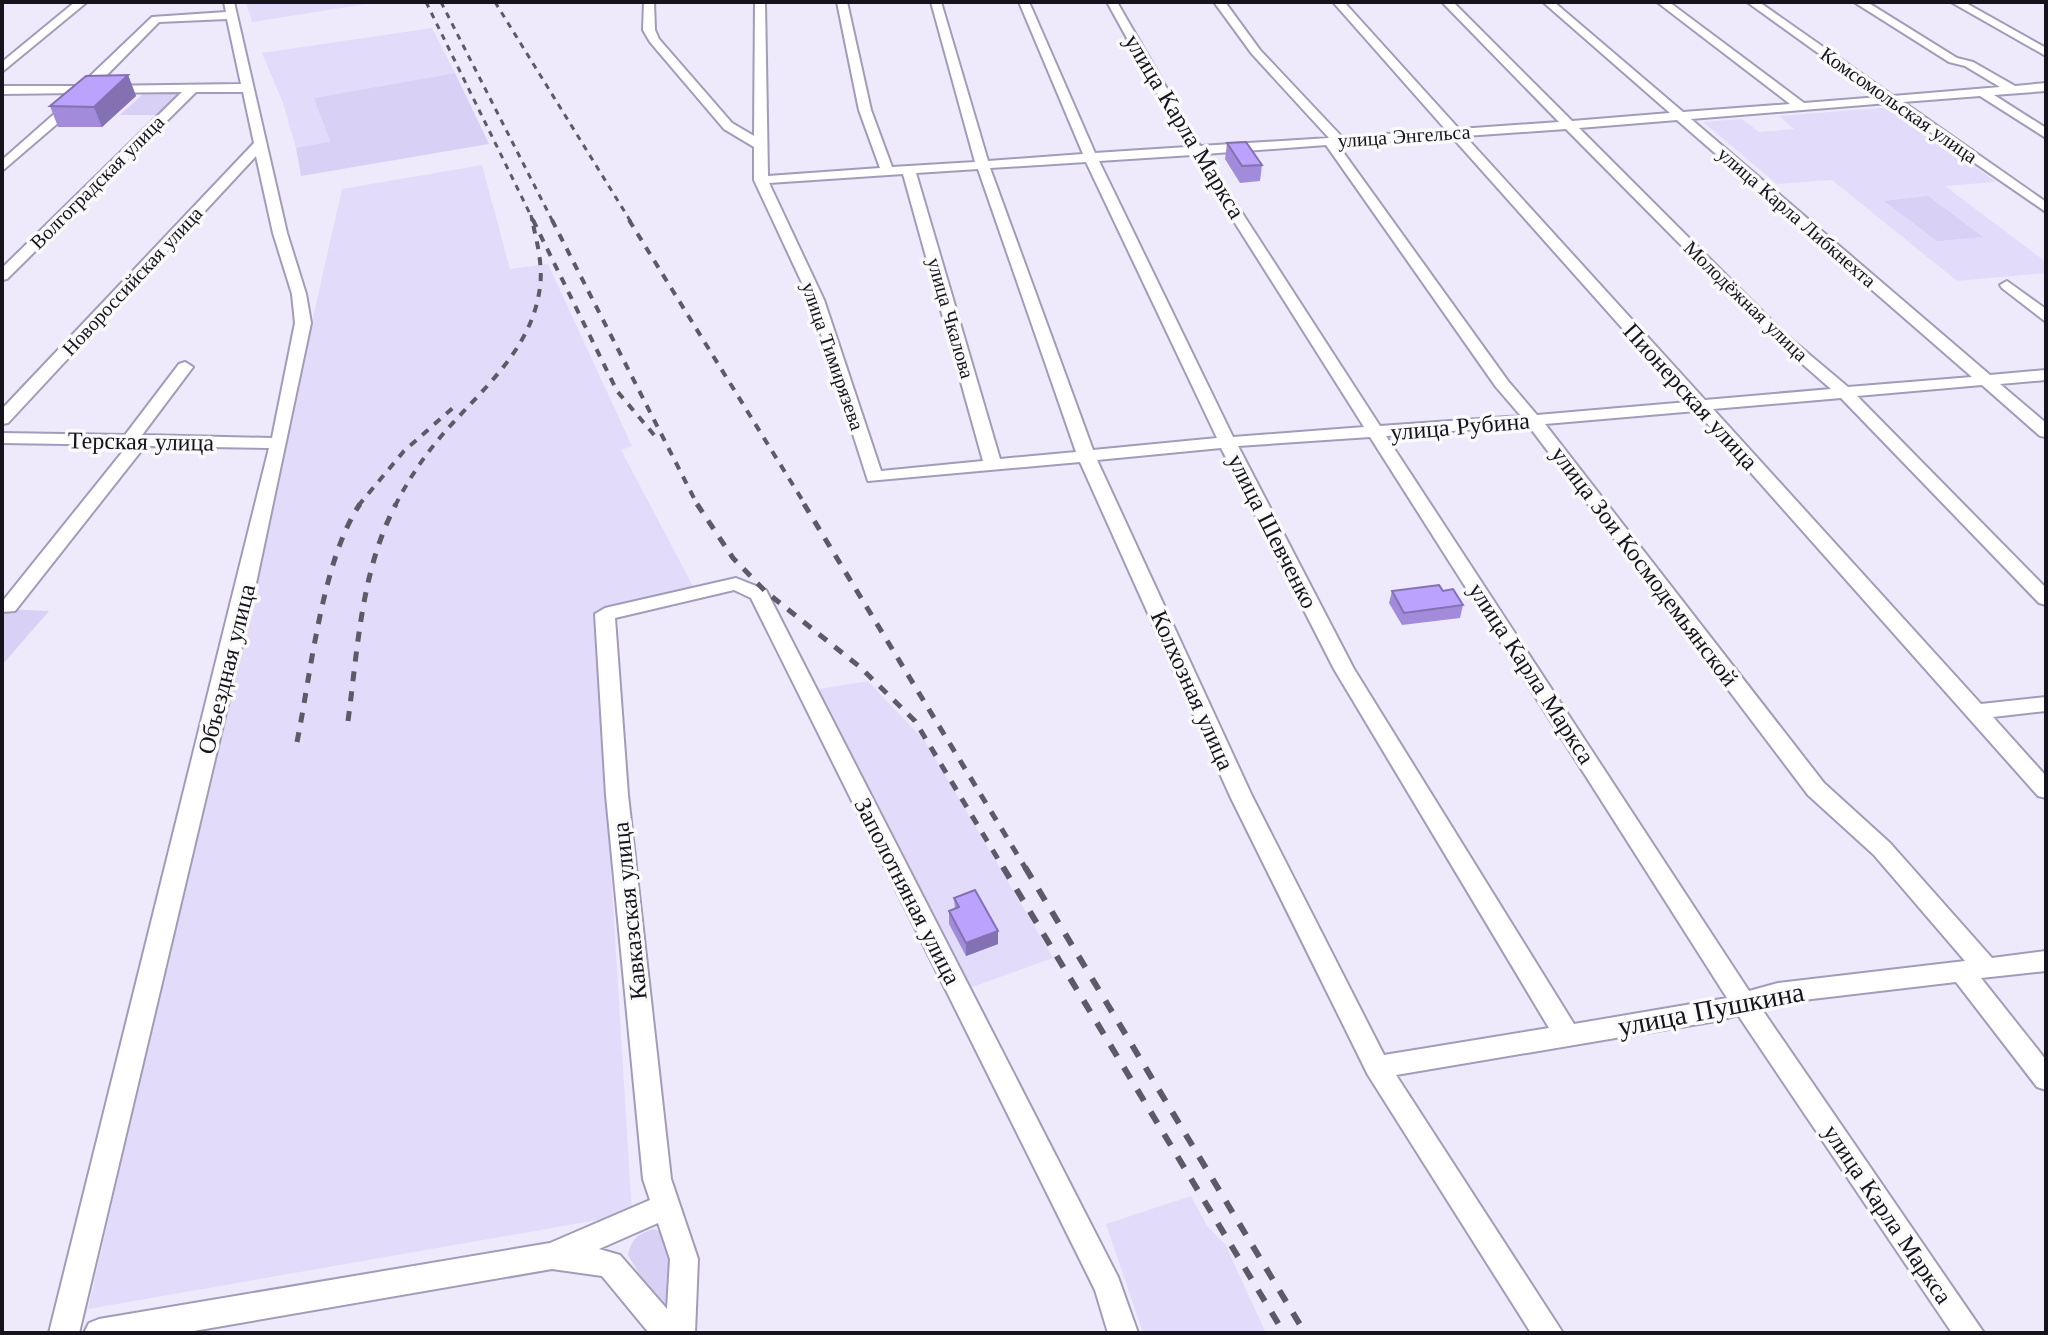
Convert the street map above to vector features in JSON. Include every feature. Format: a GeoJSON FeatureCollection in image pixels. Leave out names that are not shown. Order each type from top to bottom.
{"type":"FeatureCollection","features":[{"type":"Feature","properties":{"kind":"street"},"geometry":{"type":"LineString","coordinates":[[2,68],[82,2]]}},
{"type":"Feature","properties":{"kind":"street"},"geometry":{"type":"LineString","coordinates":[[649,2],[649,30],[654,40],[728,126],[761,145]]}},
{"type":"Feature","properties":{"kind":"street","name":"улица Тимирязева"},"geometry":{"type":"LineString","coordinates":[[760,2],[761,180],[817,300],[874,477]]}},
{"type":"Feature","properties":{"kind":"street"},"geometry":{"type":"LineString","coordinates":[[842,2],[857,84],[873,141],[888,172]]}},
{"type":"Feature","properties":{"kind":"street","name":"Колхозная улица"},"geometry":{"type":"LineString","coordinates":[[936,2],[983,166],[1086,455],[1241,796],[1377,1067],[1548,1333]]}},
{"type":"Feature","properties":{"kind":"street","name":"улица Шевченко"},"geometry":{"type":"LineString","coordinates":[[1024,2],[1091,158],[1227,442],[1344,669],[1567,1035]]}},
{"type":"Feature","properties":{"kind":"street","name":"улица Карла Маркса"},"geometry":{"type":"LineString","coordinates":[[1112,2],[1196,151],[1375,432],[1743,1002],[1969,1333]]}},
{"type":"Feature","properties":{"kind":"street","name":"улица Зои Космодемьянской"},"geometry":{"type":"LineString","coordinates":[[1219,2],[1256,52],[1335,142],[1502,384],[1533,420],[1816,789],[1882,849],[1974,970],[2046,1079]]}},
{"type":"Feature","properties":{"kind":"street","name":"Пионерская улица"},"geometry":{"type":"LineString","coordinates":[[1338,2],[2046,790]]}},
{"type":"Feature","properties":{"kind":"street","name":"Молодёжная улица"},"geometry":{"type":"LineString","coordinates":[[1447,2],[1780,337],[1844,392],[2046,599]]}},
{"type":"Feature","properties":{"kind":"street","name":"улица Карла Либкнехта"},"geometry":{"type":"LineString","coordinates":[[1548,2],[2046,432]]}},
{"type":"Feature","properties":{"kind":"street"},"geometry":{"type":"LineString","coordinates":[[1662,2],[1802,107]]}},
{"type":"Feature","properties":{"kind":"street","name":"Комсомольская улица"},"geometry":{"type":"LineString","coordinates":[[1752,2],[2046,208]]}},
{"type":"Feature","properties":{"kind":"street"},"geometry":{"type":"LineString","coordinates":[[1859,2],[1953,60],[1969,64],[2012,89]]}},
{"type":"Feature","properties":{"kind":"street"},"geometry":{"type":"LineString","coordinates":[[1956,2],[2046,53]]}},
{"type":"Feature","properties":{"kind":"street"},"geometry":{"type":"LineString","coordinates":[[2,167],[90,89],[90,83],[156,19],[230,8]]}},
{"type":"Feature","properties":{"kind":"street","name":"Объездная улица"},"geometry":{"type":"LineString","coordinates":[[64,1333],[279,443],[303,323],[299,294],[280,233],[230,8]]}},
{"type":"Feature","properties":{"kind":"street","name":"улица Энгельса"},"geometry":{"type":"LineString","coordinates":[[761,180],[1570,125],[2046,87]]}},
{"type":"Feature","properties":{"kind":"street","name":"Волгоградская улица"},"geometry":{"type":"LineString","coordinates":[[2,276],[193,88]]}},
{"type":"Feature","properties":{"kind":"street"},"geometry":{"type":"LineString","coordinates":[[2,90],[248,88]]}},
{"type":"Feature","properties":{"kind":"street"},"geometry":{"type":"LineString","coordinates":[[1982,92],[2046,134]]}},
{"type":"Feature","properties":{"kind":"street","name":"Новороссийская улица"},"geometry":{"type":"LineString","coordinates":[[2,419],[262,142]]}},
{"type":"Feature","properties":{"kind":"street","name":"улица Чкалова"},"geometry":{"type":"LineString","coordinates":[[909,171],[993,465]]}},
{"type":"Feature","properties":{"kind":"street"},"geometry":{"type":"LineString","coordinates":[[2007,285],[2046,317]]}},
{"type":"Feature","properties":{"kind":"street"},"geometry":{"type":"LineString","coordinates":[[8,607],[135,441],[185,367]]}},
{"type":"Feature","properties":{"kind":"street","name":"улица Рубина"},"geometry":{"type":"LineString","coordinates":[[874,477],[1227,442],[1533,420],[2046,375]]}},
{"type":"Feature","properties":{"kind":"street","name":"Терская улица"},"geometry":{"type":"LineString","coordinates":[[2,438],[279,443]]}},
{"type":"Feature","properties":{"kind":"street","name":"Заполотняная улица"},"geometry":{"type":"LineString","coordinates":[[605,614],[736,584],[759,594],[1108,1287],[1123,1333]]}},
{"type":"Feature","properties":{"kind":"street","name":"Кавказская улица"},"geometry":{"type":"LineString","coordinates":[[605,614],[617,795],[657,1179],[684,1259],[680,1333]]}},
{"type":"Feature","properties":{"kind":"street"},"geometry":{"type":"LineString","coordinates":[[1974,712],[2046,704]]}},
{"type":"Feature","properties":{"kind":"street","name":"улица Пушкина"},"geometry":{"type":"LineString","coordinates":[[1377,1067],[1716,1011],[1778,993],[2046,961]]}},
{"type":"Feature","properties":{"kind":"street"},"geometry":{"type":"LineString","coordinates":[[99,1333],[552,1256],[666,1206]]}},
{"type":"Feature","properties":{"kind":"street"},"geometry":{"type":"LineString","coordinates":[[552,1256],[610,1264],[668,1333]]}},
{"type":"Feature","properties":{"kind":"shaded area"},"geometry":{"type":"Polygon","coordinates":[[[246,2],[379,2],[252,22],[246,2]]]}},
{"type":"Feature","properties":{"kind":"shaded area"},"geometry":{"type":"Polygon","coordinates":[[[432,28],[455,73],[315,98],[330,143],[296,148],[283,103],[262,53],[432,28]]]}},
{"type":"Feature","properties":{"kind":"shaded area"},"geometry":{"type":"Polygon","coordinates":[[[455,73],[489,144],[301,176],[296,148],[330,142],[314,98],[455,73]]]}},
{"type":"Feature","properties":{"kind":"shaded area"},"geometry":{"type":"Polygon","coordinates":[[[145,92],[180,93],[156,115],[120,115],[145,92]]]}},
{"type":"Feature","properties":{"kind":"shaded area"},"geometry":{"type":"Polygon","coordinates":[[[1892,107],[1996,182],[1945,186],[2046,262],[2046,273],[1957,281],[1832,180],[1777,184],[1703,122],[1742,119],[1759,132],[1794,129],[1779,116],[1892,107]]]}},
{"type":"Feature","properties":{"kind":"shaded area"},"geometry":{"type":"Polygon","coordinates":[[[482,165],[510,269],[548,264],[632,446],[621,450],[695,590],[595,612],[632,1214],[88,1309],[342,189],[482,165]]]}},
{"type":"Feature","properties":{"kind":"shaded area"},"geometry":{"type":"Polygon","coordinates":[[[1928,196],[1983,237],[1937,241],[1884,201],[1928,196]]]}},
{"type":"Feature","properties":{"kind":"shaded area"},"geometry":{"type":"Polygon","coordinates":[[[2,609],[49,611],[2,665],[2,609]]]}},
{"type":"Feature","properties":{"kind":"shaded area"},"geometry":{"type":"Polygon","coordinates":[[[868,681],[925,741],[1053,958],[967,989],[819,689],[868,681]]]}},
{"type":"Feature","properties":{"kind":"shaded area"},"geometry":{"type":"Polygon","coordinates":[[[1191,1196],[1207,1226],[1225,1244],[1266,1333],[1143,1333],[1106,1224],[1191,1196]]]}},
{"type":"Feature","properties":{"kind":"shaded area"},"geometry":{"type":"Polygon","coordinates":[[[654,1229],[664,1233],[672,1249],[670,1326],[628,1255],[636,1238],[654,1229]]]}},
{"type":"Feature","properties":{"kind":"building"},"geometry":{"type":"Polygon","coordinates":[[[128,75],[94,107],[50,106],[86,76],[128,75]]]}},
{"type":"Feature","properties":{"kind":"building"},"geometry":{"type":"Polygon","coordinates":[[[1246,142],[1262,165],[1242,166],[1227,143],[1246,142]]]}},
{"type":"Feature","properties":{"kind":"building"},"geometry":{"type":"Polygon","coordinates":[[[1439,585],[1443,591],[1453,589],[1463,605],[1404,613],[1392,591],[1439,585]]]}},
{"type":"Feature","properties":{"kind":"building"},"geometry":{"type":"Polygon","coordinates":[[[975,890],[998,931],[966,943],[949,911],[959,907],[954,898],[975,890]]]}},
{"type":"Feature","properties":{"kind":"railway"},"geometry":{"type":"LineString","coordinates":[[426,2],[531,216]]}},
{"type":"Feature","properties":{"kind":"railway"},"geometry":{"type":"LineString","coordinates":[[441,2],[553,222]]}},
{"type":"Feature","properties":{"kind":"railway"},"geometry":{"type":"LineString","coordinates":[[495,2],[631,222]]}},
{"type":"Feature","properties":{"kind":"railway"},"geometry":{"type":"LineString","coordinates":[[531,216],[534,222]]}},
{"type":"Feature","properties":{"kind":"railway"},"geometry":{"type":"LineString","coordinates":[[531,216],[532,222]]}},
{"type":"Feature","properties":{"kind":"railway"},"geometry":{"type":"LineString","coordinates":[[395,505],[429,451],[503,367],[527,330],[535,310],[541,279],[532,220]]}},
{"type":"Feature","properties":{"kind":"railway"},"geometry":{"type":"LineString","coordinates":[[533,220],[617,391],[655,436]]}},
{"type":"Feature","properties":{"kind":"railway"},"geometry":{"type":"LineString","coordinates":[[552,220],[698,506]]}},
{"type":"Feature","properties":{"kind":"railway"},"geometry":{"type":"LineString","coordinates":[[629,220],[806,506]]}},
{"type":"Feature","properties":{"kind":"railway"},"geometry":{"type":"LineString","coordinates":[[358,506],[404,451],[455,406]]}},
{"type":"Feature","properties":{"kind":"railway"},"geometry":{"type":"LineString","coordinates":[[297,742],[327,586],[347,527],[360,504]]}},
{"type":"Feature","properties":{"kind":"railway"},"geometry":{"type":"LineString","coordinates":[[697,504],[733,558],[765,591],[860,667],[915,721],[1004,869]]}},
{"type":"Feature","properties":{"kind":"railway"},"geometry":{"type":"LineString","coordinates":[[804,504],[1026,869]]}},
{"type":"Feature","properties":{"kind":"railway"},"geometry":{"type":"LineString","coordinates":[[348,721],[368,583],[384,530],[395,505]]}},
{"type":"Feature","properties":{"kind":"railway"},"geometry":{"type":"LineString","coordinates":[[1003,867],[1284,1333]]}},
{"type":"Feature","properties":{"kind":"railway"},"geometry":{"type":"LineString","coordinates":[[1025,867],[1305,1333]]}}]}
